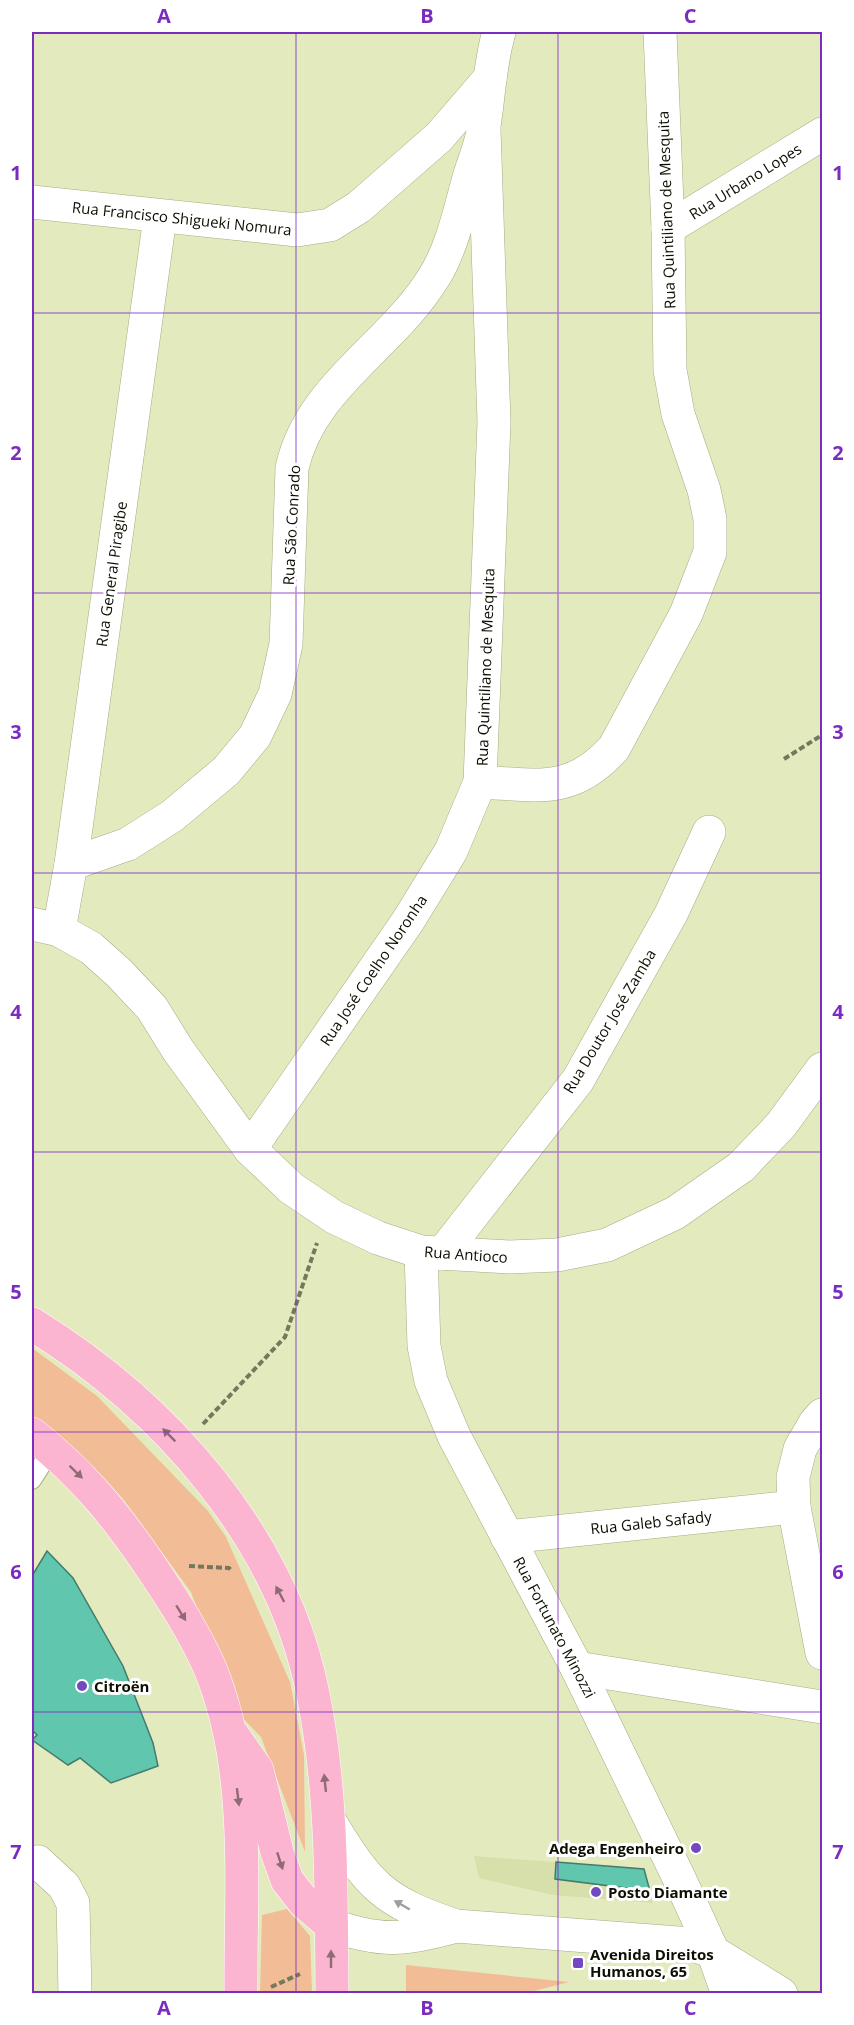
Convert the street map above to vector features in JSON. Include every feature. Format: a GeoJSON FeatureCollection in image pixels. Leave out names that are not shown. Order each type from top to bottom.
{"type":"FeatureCollection","features":[{"type":"Feature","properties":{"kind":"main road"},"geometry":{"type":"LineString","coordinates":[[32,1324],[60,1342],[137,1403],[187,1453],[239,1517],[287,1608],[313,1693],[329,1820],[332,1994]]}},
{"type":"Feature","properties":{"kind":"main road"},"geometry":{"type":"LineString","coordinates":[[41,1442],[78,1472],[121,1524],[184,1615],[210,1668],[229,1731],[240,1804],[242,1994]]}},
{"type":"Feature","properties":{"kind":"main road"},"geometry":{"type":"LineString","coordinates":[[229,1731],[257,1770],[277,1852],[287,1880],[304,1902],[331,1925]]}},
{"type":"Feature","properties":{"kind":"street","name":"Rua São Conrado"},"geometry":{"type":"LineString","coordinates":[[71,864],[128,844],[172,816],[226,771],[255,736],[275,694],[286,644],[292,468],[297,447],[324,400],[408,311],[435,277],[455,225],[484,129],[490,78],[499,32]]}},
{"type":"Feature","properties":{"kind":"street","name":"Rua Quintiliano de Mesquita"},"geometry":{"type":"LineString","coordinates":[[484,129],[494,422],[480,782],[560,784],[584,776],[614,748],[686,614],[704,575],[711,552],[710,519],[704,490],[678,414],[670,370],[668,228],[660,32]]}},
{"type":"Feature","properties":{"kind":"street","name":"Rua Francisco Shigueki Nomura"},"geometry":{"type":"LineString","coordinates":[[32,202],[297,230],[330,225],[359,207],[439,137],[490,78]]}},
{"type":"Feature","properties":{"kind":"street","name":"Rua Urbano Lopes"},"geometry":{"type":"LineString","coordinates":[[668,228],[822,134]]}},
{"type":"Feature","properties":{"kind":"street","name":"Rua General Piragibe"},"geometry":{"type":"LineString","coordinates":[[45,927],[71,864],[160,217]]}},
{"type":"Feature","properties":{"kind":"street","name":"Rua José Coelho Noronha"},"geometry":{"type":"LineString","coordinates":[[250,1149],[408,921],[451,851],[480,782]]}},
{"type":"Feature","properties":{"kind":"street","name":"Rua Doutor José Zamba"},"geometry":{"type":"LineString","coordinates":[[431,1253],[578,1080],[671,914],[709,832]]}},
{"type":"Feature","properties":{"kind":"street","name":"Rua Antioco"},"geometry":{"type":"LineString","coordinates":[[45,927],[91,948],[119,973],[152,1008],[178,1050],[250,1149],[291,1188],[334,1217],[378,1238],[431,1253],[510,1257],[557,1255],[608,1245],[675,1213],[741,1167],[781,1125],[822,1069]]}},
{"type":"Feature","properties":{"kind":"street","name":"Rua Fortunato Minozzi"},"geometry":{"type":"LineString","coordinates":[[431,1253],[424,1346],[431,1381],[454,1436],[577,1668],[713,1952],[728,1994]]}},
{"type":"Feature","properties":{"kind":"street"},"geometry":{"type":"LineString","coordinates":[[822,1415],[814,1423],[800,1449],[793,1478],[794,1507],[822,1653]]}},
{"type":"Feature","properties":{"kind":"street","name":"Rua Galeb Safady"},"geometry":{"type":"LineString","coordinates":[[507,1537],[794,1507]]}},
{"type":"Feature","properties":{"kind":"street"},"geometry":{"type":"LineString","coordinates":[[577,1668],[822,1707]]}},
{"type":"Feature","properties":{"kind":"street"},"geometry":{"type":"LineString","coordinates":[[329,1820],[352,1858],[371,1882],[405,1907],[456,1926],[691,1944],[713,1952],[781,1994]]}},
{"type":"Feature","properties":{"kind":"street"},"geometry":{"type":"LineString","coordinates":[[34,1861],[64,1886],[73,1903],[75,1994]]}},
{"type":"Feature","properties":{"kind":"street"},"geometry":{"type":"LineString","coordinates":[[331,1925],[361,1935],[392,1939],[416,1937],[456,1926]]}},
{"type":"Feature","properties":{"kind":"lane"},"geometry":{"type":"LineString","coordinates":[[32,1480],[41,1442]]}},
{"type":"Feature","properties":{"kind":"path"},"geometry":{"type":"LineString","coordinates":[[784,759],[822,735]]}},
{"type":"Feature","properties":{"kind":"path"},"geometry":{"type":"LineString","coordinates":[[203,1424],[285,1337],[318,1240]]}},
{"type":"Feature","properties":{"kind":"shaded area"},"geometry":{"type":"Polygon","coordinates":[[[32,1348],[97,1396],[208,1511],[226,1537],[290,1682],[304,1755],[305,1852],[261,1737],[235,1710],[191,1592],[122,1498],[53,1430],[32,1418],[32,1348]]]}},
{"type":"Feature","properties":{"kind":"shaded area","name":"Posto Diamante"},"geometry":{"type":"Polygon","coordinates":[[[474,1856],[644,1869],[653,1903],[552,1895],[479,1878],[474,1856]]]}},
{"type":"Feature","properties":{"kind":"shaded area"},"geometry":{"type":"Polygon","coordinates":[[[287,1909],[310,1936],[312,1993],[260,1993],[262,1915],[287,1909]]]}},
{"type":"Feature","properties":{"kind":"shaded area"},"geometry":{"type":"Polygon","coordinates":[[[406,1965],[569,1982],[522,1994],[406,1992],[406,1965]]]}},
{"type":"Feature","properties":{"kind":"building","name":"Citroën"},"geometry":{"type":"Polygon","coordinates":[[[47,1551],[73,1578],[123,1666],[153,1743],[158,1766],[111,1783],[80,1758],[68,1765],[32,1740],[37,1735],[32,1730],[32,1576],[47,1551]]]}},
{"type":"Feature","properties":{"kind":"building"},"geometry":{"type":"Polygon","coordinates":[[[556,1862],[644,1869],[650,1891],[555,1879],[556,1862]]]}},
{"type":"Feature","properties":{"kind":"place","name":"Citroën"},"geometry":{"type":"Point","coordinates":[82,1686]}},
{"type":"Feature","properties":{"kind":"place","name":"Adega Engenheiro"},"geometry":{"type":"Point","coordinates":[696,1848]}},
{"type":"Feature","properties":{"kind":"place","name":"Posto Diamante"},"geometry":{"type":"Point","coordinates":[596,1892]}},
{"type":"Feature","properties":{"kind":"place","name":"Avenida Direitos Humanos, 65"},"geometry":{"type":"Point","coordinates":[578,1963]}}]}
